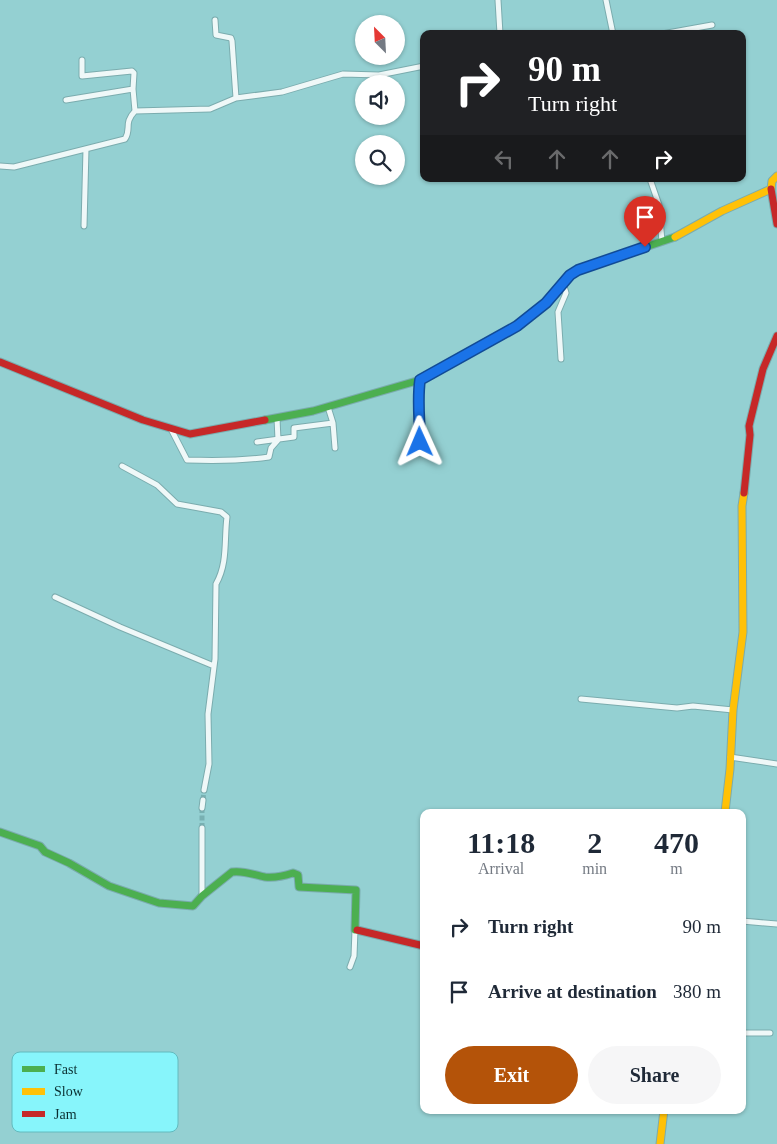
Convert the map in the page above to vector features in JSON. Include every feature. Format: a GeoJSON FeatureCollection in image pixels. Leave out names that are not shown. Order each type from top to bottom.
{"type":"FeatureCollection","features":[{"type":"Feature","properties":{"kind":"street"},"geometry":{"type":"LineString","coordinates":[[498,0],[500,30]]}},
{"type":"Feature","properties":{"kind":"street"},"geometry":{"type":"LineString","coordinates":[[606,0],[612,30]]}},
{"type":"Feature","properties":{"kind":"street"},"geometry":{"type":"LineString","coordinates":[[215,20],[216,35],[230,38],[232,41],[236,98]]}},
{"type":"Feature","properties":{"kind":"street"},"geometry":{"type":"LineString","coordinates":[[684,30],[712,25]]}},
{"type":"Feature","properties":{"kind":"street"},"geometry":{"type":"LineString","coordinates":[[0,166],[14,167],[125,139],[128,136],[128,119],[135,111],[134,74],[132,71],[82,76],[82,60]]}},
{"type":"Feature","properties":{"kind":"street"},"geometry":{"type":"LineString","coordinates":[[135,111],[210,109],[236,98],[282,92],[343,74],[379,75],[420,67]]}},
{"type":"Feature","properties":{"kind":"street"},"geometry":{"type":"LineString","coordinates":[[66,100],[133,90]]}},
{"type":"Feature","properties":{"kind":"street"},"geometry":{"type":"LineString","coordinates":[[84,226],[86,149]]}},
{"type":"Feature","properties":{"kind":"street"},"geometry":{"type":"LineString","coordinates":[[777,176],[772,181],[771,189],[777,224]]}},
{"type":"Feature","properties":{"kind":"street"},"geometry":{"type":"LineString","coordinates":[[651,182],[659,205],[662,242]]}},
{"type":"Feature","properties":{"kind":"street"},"geometry":{"type":"LineString","coordinates":[[0,362],[143,420],[190,434],[277,418],[328,406],[420,380],[517,326],[546,303],[570,275],[578,270],[675,237],[771,189]]}},
{"type":"Feature","properties":{"kind":"street"},"geometry":{"type":"LineString","coordinates":[[561,359],[558,312],[566,293],[563,283]]}},
{"type":"Feature","properties":{"kind":"street"},"geometry":{"type":"LineString","coordinates":[[725,809],[733,710],[743,632],[742,506],[750,435],[749,426],[763,369],[775,346],[777,336]]}},
{"type":"Feature","properties":{"kind":"street"},"geometry":{"type":"LineString","coordinates":[[420,380],[417,397],[420,412],[420,442]]}},
{"type":"Feature","properties":{"kind":"street"},"geometry":{"type":"LineString","coordinates":[[328,406],[332,423],[334,448]]}},
{"type":"Feature","properties":{"kind":"street"},"geometry":{"type":"LineString","coordinates":[[171,428],[187,460],[218,462],[247,460],[268,457],[271,448],[278,440],[277,418]]}},
{"type":"Feature","properties":{"kind":"street"},"geometry":{"type":"LineString","coordinates":[[257,442],[294,437],[294,428],[332,423]]}},
{"type":"Feature","properties":{"kind":"street"},"geometry":{"type":"LineString","coordinates":[[122,466],[157,485],[177,504],[221,512],[227,517],[222,574],[216,584],[214,666],[208,714],[209,764],[204,790]]}},
{"type":"Feature","properties":{"kind":"street"},"geometry":{"type":"LineString","coordinates":[[55,597],[120,627],[214,666]]}},
{"type":"Feature","properties":{"kind":"street"},"geometry":{"type":"LineString","coordinates":[[581,699],[677,708],[693,706],[733,710]]}},
{"type":"Feature","properties":{"kind":"street"},"geometry":{"type":"LineString","coordinates":[[730,757],[777,764]]}},
{"type":"Feature","properties":{"kind":"street"},"geometry":{"type":"LineString","coordinates":[[202,808],[203,800]]}},
{"type":"Feature","properties":{"kind":"street"},"geometry":{"type":"LineString","coordinates":[[202,828],[202,896]]}},
{"type":"Feature","properties":{"kind":"street"},"geometry":{"type":"LineString","coordinates":[[0,832],[40,846],[45,852],[69,863],[109,886],[159,903],[193,906],[202,896],[232,872],[243,872],[267,877],[284,876],[293,873],[298,875],[299,887],[356,890],[354,956],[350,967]]}},
{"type":"Feature","properties":{"kind":"street"},"geometry":{"type":"LineString","coordinates":[[746,921],[777,924]]}},
{"type":"Feature","properties":{"kind":"street"},"geometry":{"type":"LineString","coordinates":[[356,930],[420,942]]}},
{"type":"Feature","properties":{"kind":"street"},"geometry":{"type":"LineString","coordinates":[[746,1033],[770,1033]]}},
{"type":"Feature","properties":{"kind":"street"},"geometry":{"type":"LineString","coordinates":[[660,1144],[664,1114]]}},
{"type":"Feature","properties":{"kind":"tunnel"},"geometry":{"type":"LineString","coordinates":[[203,800],[204,790]]}},
{"type":"Feature","properties":{"kind":"tunnel"},"geometry":{"type":"LineString","coordinates":[[202,808],[202,828]]}},
{"type":"Feature","properties":{"kind":"traffic: fast"},"geometry":{"type":"LineString","coordinates":[[265,420],[313,411],[420,380],[517,326],[546,303],[570,275],[578,270],[675,237]]}},
{"type":"Feature","properties":{"kind":"traffic: fast"},"geometry":{"type":"LineString","coordinates":[[0,832],[40,846],[45,852],[69,863],[109,886],[159,903],[193,906],[202,896],[232,872],[244,872],[265,877],[293,873],[298,875],[299,887],[356,890],[355,930],[357,930]]}},
{"type":"Feature","properties":{"kind":"traffic: slow"},"geometry":{"type":"LineString","coordinates":[[675,237],[722,211],[771,189],[772,181],[777,176]]}},
{"type":"Feature","properties":{"kind":"traffic: slow"},"geometry":{"type":"LineString","coordinates":[[725,809],[730,769],[733,710],[743,632],[742,506],[744,493]]}},
{"type":"Feature","properties":{"kind":"traffic: slow"},"geometry":{"type":"LineString","coordinates":[[660,1144],[664,1114]]}},
{"type":"Feature","properties":{"kind":"traffic: jam"},"geometry":{"type":"LineString","coordinates":[[771,189],[777,224]]}},
{"type":"Feature","properties":{"kind":"traffic: jam"},"geometry":{"type":"LineString","coordinates":[[744,493],[750,435],[749,426],[763,369],[777,336]]}},
{"type":"Feature","properties":{"kind":"traffic: jam"},"geometry":{"type":"LineString","coordinates":[[0,362],[143,420],[190,434],[265,420]]}},
{"type":"Feature","properties":{"kind":"traffic: jam"},"geometry":{"type":"LineString","coordinates":[[357,930],[420,945]]}},
{"type":"Feature","properties":{"kind":"route"},"geometry":{"type":"LineString","coordinates":[[420,442],[420,412],[417,397],[420,380],[517,326],[546,303],[570,275],[578,270],[645,247]]}}]}
